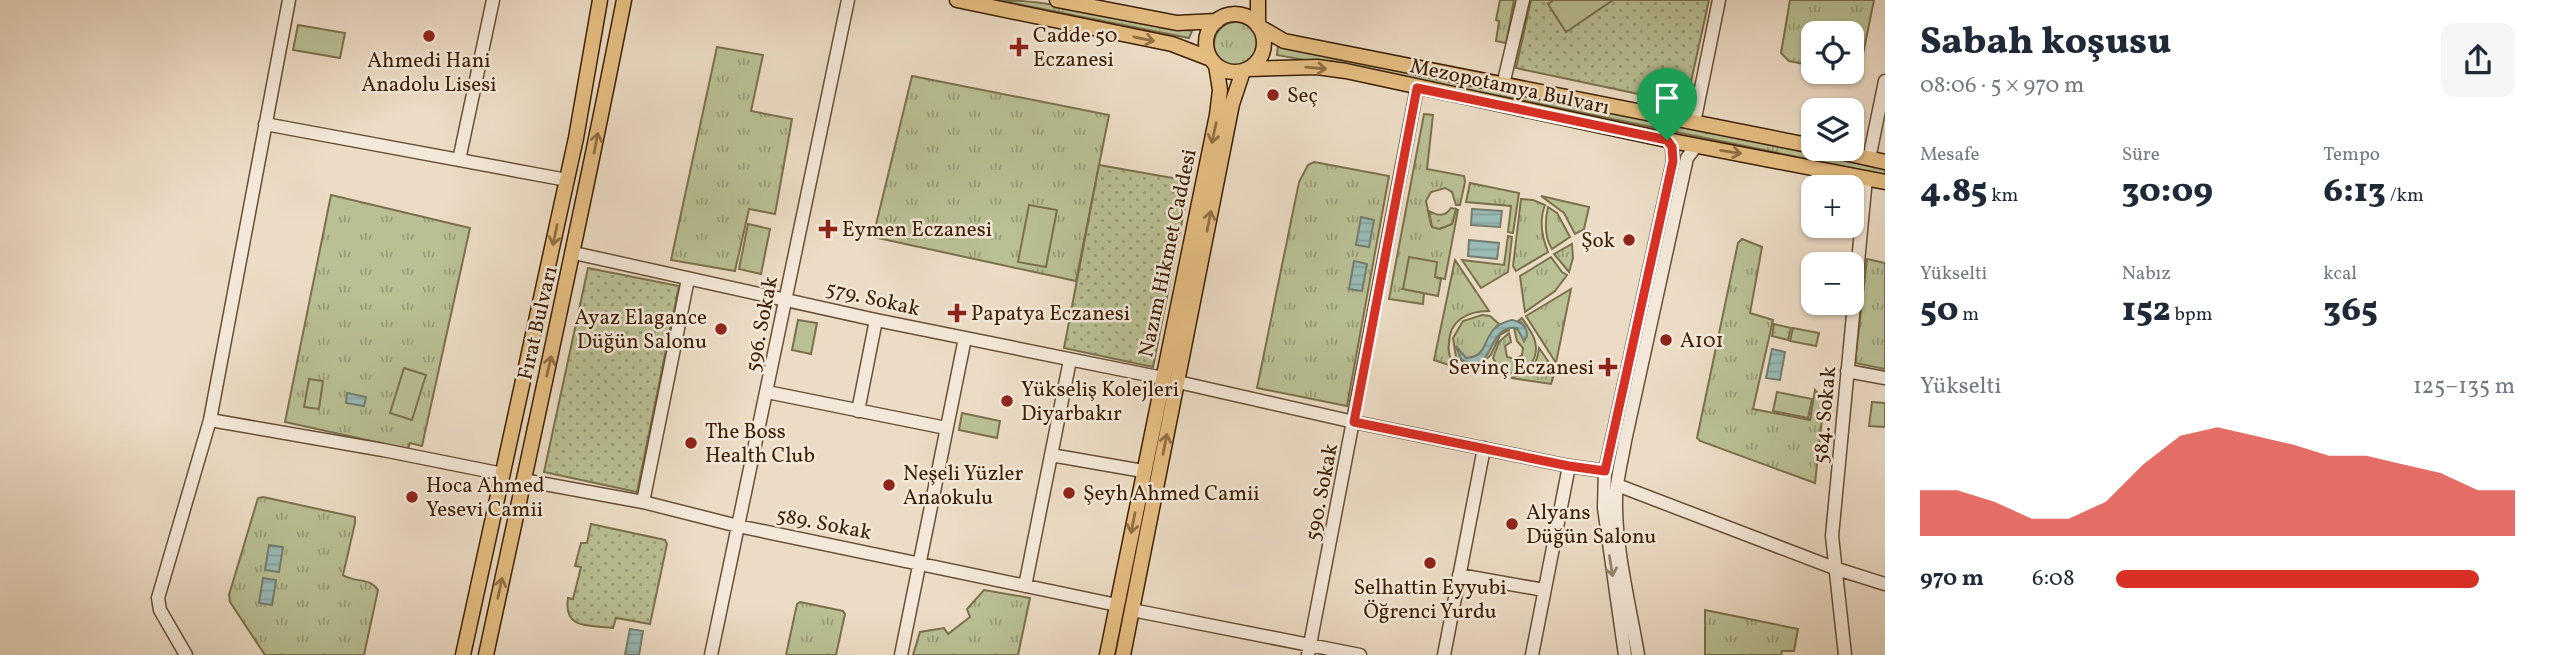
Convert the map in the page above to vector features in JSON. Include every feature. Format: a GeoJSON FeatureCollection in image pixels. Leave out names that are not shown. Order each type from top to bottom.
{"type":"FeatureCollection","features":[{"type":"Feature","properties":{"kind":"main road","name":"Fırat Bulvarı"},"geometry":{"type":"LineString","coordinates":[[463,655],[576,138],[600,0]]}},
{"type":"Feature","properties":{"kind":"main road","name":"Fırat Bulvarı"},"geometry":{"type":"LineString","coordinates":[[486,655],[574,253],[624,0]]}},
{"type":"Feature","properties":{"kind":"main road"},"geometry":{"type":"LineString","coordinates":[[957,0],[1172,44],[1232,72],[1246,70],[1257,62],[1263,50],[1263,37],[1258,26],[1258,0]]}},
{"type":"Feature","properties":{"kind":"main road"},"geometry":{"type":"LineString","coordinates":[[1058,0],[1177,23],[1244,16],[1284,41],[1801,143]]}},
{"type":"Feature","properties":{"kind":"main road"},"geometry":{"type":"LineString","coordinates":[[1213,62],[1206,50],[1210,29],[1240,0]]}},
{"type":"Feature","properties":{"kind":"main road","name":"Nazım Hikmet Caddesi"},"geometry":{"type":"LineString","coordinates":[[1123,655],[1217,115],[1220,90],[1213,62]]}},
{"type":"Feature","properties":{"kind":"main road","name":"Mezopotamya Bulvarı"},"geometry":{"type":"LineString","coordinates":[[1246,70],[1317,67],[1346,71],[1696,146],[1885,182]]}},
{"type":"Feature","properties":{"kind":"main road","name":"Nazım Hikmet Caddesi"},"geometry":{"type":"LineString","coordinates":[[1107,655],[1143,471],[1170,380],[1232,104],[1246,70]]}},
{"type":"Feature","properties":{"kind":"main road"},"geometry":{"type":"LineString","coordinates":[[1864,158],[1885,162]]}},
{"type":"Feature","properties":{"kind":"street"},"geometry":{"type":"LineString","coordinates":[[186,655],[160,610],[158,597],[210,420],[289,0]]}},
{"type":"Feature","properties":{"kind":"street"},"geometry":{"type":"LineString","coordinates":[[458,160],[493,0]]}},
{"type":"Feature","properties":{"kind":"street","name":"596. Sokak"},"geometry":{"type":"LineString","coordinates":[[711,655],[848,0]]}},
{"type":"Feature","properties":{"kind":"street"},"geometry":{"type":"LineString","coordinates":[[1503,85],[1523,0]]}},
{"type":"Feature","properties":{"kind":"street"},"geometry":{"type":"LineString","coordinates":[[1694,123],[1719,0]]}},
{"type":"Feature","properties":{"kind":"street"},"geometry":{"type":"LineString","coordinates":[[1869,159],[1885,81]]}},
{"type":"Feature","properties":{"kind":"street","name":"590. Sokak"},"geometry":{"type":"LineString","coordinates":[[1310,649],[1417,88]]}},
{"type":"Feature","properties":{"kind":"street"},"geometry":{"type":"LineString","coordinates":[[265,124],[567,180]]}},
{"type":"Feature","properties":{"kind":"street"},"geometry":{"type":"LineString","coordinates":[[1625,655],[1604,508],[1605,471],[1673,161],[1672,147],[1667,140]]}},
{"type":"Feature","properties":{"kind":"street"},"geometry":{"type":"LineString","coordinates":[[1638,655],[1620,543],[1617,485],[1687,158],[1696,146]]}},
{"type":"Feature","properties":{"kind":"street","name":"584. Sokak"},"geometry":{"type":"LineString","coordinates":[[1845,655],[1832,536],[1866,178]]}},
{"type":"Feature","properties":{"kind":"street","name":"579. Sokak"},"geometry":{"type":"LineString","coordinates":[[574,253],[1354,422],[1605,471]]}},
{"type":"Feature","properties":{"kind":"street"},"geometry":{"type":"LineString","coordinates":[[643,502],[688,279]]}},
{"type":"Feature","properties":{"kind":"street"},"geometry":{"type":"LineString","coordinates":[[858,411],[876,320]]}},
{"type":"Feature","properties":{"kind":"street"},"geometry":{"type":"LineString","coordinates":[[901,655],[965,338]]}},
{"type":"Feature","properties":{"kind":"street"},"geometry":{"type":"LineString","coordinates":[[1025,586],[1070,360]]}},
{"type":"Feature","properties":{"kind":"street"},"geometry":{"type":"LineString","coordinates":[[1847,371],[1885,378]]}},
{"type":"Feature","properties":{"kind":"street"},"geometry":{"type":"LineString","coordinates":[[767,392],[946,428]]}},
{"type":"Feature","properties":{"kind":"street"},"geometry":{"type":"LineString","coordinates":[[210,420],[503,474]]}},
{"type":"Feature","properties":{"kind":"street"},"geometry":{"type":"LineString","coordinates":[[1444,655],[1484,448]]}},
{"type":"Feature","properties":{"kind":"street"},"geometry":{"type":"LineString","coordinates":[[1051,456],[1143,471]]}},
{"type":"Feature","properties":{"kind":"street"},"geometry":{"type":"LineString","coordinates":[[1532,655],[1569,466]]}},
{"type":"Feature","properties":{"kind":"street","name":"589. Sokak"},"geometry":{"type":"LineString","coordinates":[[523,480],[643,502],[738,526],[1117,605]]}},
{"type":"Feature","properties":{"kind":"street"},"geometry":{"type":"LineString","coordinates":[[1617,485],[1834,568],[1885,584]]}},
{"type":"Feature","properties":{"kind":"street"},"geometry":{"type":"LineString","coordinates":[[1459,575],[1544,590]]}},
{"type":"Feature","properties":{"kind":"street"},"geometry":{"type":"LineString","coordinates":[[1132,610],[1310,649],[1360,655]]}},
{"type":"Feature","properties":{"kind":"green space"},"geometry":{"type":"Polygon","coordinates":[[[997,0],[1070,7],[1192,31],[1189,38],[997,0]]]}},
{"type":"Feature","properties":{"kind":"green space"},"geometry":{"type":"Polygon","coordinates":[[[1500,0],[1514,0],[1506,43],[1496,41],[1500,0]]]}},
{"type":"Feature","properties":{"kind":"green space"},"geometry":{"type":"Polygon","coordinates":[[[1531,0],[1709,0],[1686,104],[1516,68],[1531,0]]]}},
{"type":"Feature","properties":{"kind":"green space"},"geometry":{"type":"Polygon","coordinates":[[[1554,0],[1613,0],[1566,32],[1548,4],[1554,0]]]}},
{"type":"Feature","properties":{"kind":"green space"},"geometry":{"type":"Polygon","coordinates":[[[1790,0],[1874,0],[1864,49],[1864,21],[1801,21],[1801,64],[1789,61],[1781,53],[1790,0]]]}},
{"type":"Feature","properties":{"kind":"green space"},"geometry":{"type":"Polygon","coordinates":[[[1236,22],[1252,28],[1258,44],[1252,60],[1236,66],[1220,60],[1214,44],[1220,28],[1236,22]]]}},
{"type":"Feature","properties":{"kind":"green space"},"geometry":{"type":"Polygon","coordinates":[[[298,25],[345,33],[340,58],[293,50],[298,25]]]}},
{"type":"Feature","properties":{"kind":"green space"},"geometry":{"type":"Polygon","coordinates":[[[1278,45],[1801,151],[1801,158],[1516,99],[1277,55],[1278,45]]]}},
{"type":"Feature","properties":{"kind":"green space"},"geometry":{"type":"Polygon","coordinates":[[[717,47],[763,55],[751,111],[792,119],[775,214],[749,209],[735,271],[671,260],[717,47]]]}},
{"type":"Feature","properties":{"kind":"green space"},"geometry":{"type":"Polygon","coordinates":[[[912,76],[1109,115],[1076,281],[873,237],[912,76]]]}},
{"type":"Feature","properties":{"kind":"green space"},"geometry":{"type":"Polygon","coordinates":[[[1424,114],[1433,115],[1427,169],[1464,176],[1465,182],[1460,205],[1456,205],[1452,192],[1445,188],[1431,192],[1426,201],[1431,225],[1439,229],[1452,224],[1456,209],[1458,210],[1445,279],[1435,277],[1403,289],[1424,293],[1423,304],[1389,299],[1424,114]]]}},
{"type":"Feature","properties":{"kind":"green space"},"geometry":{"type":"Polygon","coordinates":[[[1817,161],[1850,161],[1885,168],[1885,175],[1817,161]]]}},
{"type":"Feature","properties":{"kind":"green space"},"geometry":{"type":"Polygon","coordinates":[[[1314,162],[1389,176],[1347,406],[1257,388],[1299,182],[1308,165],[1314,162]]]}},
{"type":"Feature","properties":{"kind":"green space"},"geometry":{"type":"Polygon","coordinates":[[[1099,165],[1190,181],[1153,367],[1064,348],[1099,165]]]}},
{"type":"Feature","properties":{"kind":"green space"},"geometry":{"type":"Polygon","coordinates":[[[1470,183],[1519,193],[1513,233],[1508,232],[1511,206],[1466,202],[1470,183]]]}},
{"type":"Feature","properties":{"kind":"green space"},"geometry":{"type":"Polygon","coordinates":[[[331,195],[470,228],[422,446],[410,443],[408,449],[285,422],[331,195]]]}},
{"type":"Feature","properties":{"kind":"green space"},"geometry":{"type":"Polygon","coordinates":[[[1541,196],[1589,207],[1584,229],[1575,234],[1564,213],[1541,196]]]}},
{"type":"Feature","properties":{"kind":"green space"},"geometry":{"type":"Polygon","coordinates":[[[1521,199],[1545,205],[1542,228],[1548,252],[1516,271],[1513,266],[1521,199]]]}},
{"type":"Feature","properties":{"kind":"green space"},"geometry":{"type":"Polygon","coordinates":[[[1029,205],[1057,210],[1046,267],[1018,262],[1029,205]]]}},
{"type":"Feature","properties":{"kind":"green space"},"geometry":{"type":"Polygon","coordinates":[[[1548,207],[1557,213],[1570,237],[1552,249],[1546,229],[1548,207]]]}},
{"type":"Feature","properties":{"kind":"green space"},"geometry":{"type":"Polygon","coordinates":[[[1451,208],[1456,209],[1452,224],[1439,229],[1432,227],[1429,211],[1441,215],[1451,208]]]}},
{"type":"Feature","properties":{"kind":"green space"},"geometry":{"type":"Polygon","coordinates":[[[748,224],[770,229],[761,274],[739,269],[748,224]]]}},
{"type":"Feature","properties":{"kind":"green space"},"geometry":{"type":"Polygon","coordinates":[[[1508,236],[1512,237],[1508,272],[1481,288],[1462,260],[1504,265],[1508,236]]]}},
{"type":"Feature","properties":{"kind":"green space"},"geometry":{"type":"Polygon","coordinates":[[[1742,239],[1762,247],[1750,313],[1773,320],[1753,409],[1810,420],[1815,390],[1824,400],[1815,483],[1697,438],[1738,243],[1742,239]]]}},
{"type":"Feature","properties":{"kind":"green space"},"geometry":{"type":"Polygon","coordinates":[[[1572,244],[1573,258],[1569,272],[1554,254],[1572,244]]]}},
{"type":"Feature","properties":{"kind":"green space"},"geometry":{"type":"Polygon","coordinates":[[[1409,257],[1437,262],[1435,277],[1441,279],[1438,296],[1403,289],[1409,257]]]}},
{"type":"Feature","properties":{"kind":"green space"},"geometry":{"type":"Polygon","coordinates":[[[1551,257],[1567,275],[1555,291],[1525,312],[1520,276],[1551,257]]]}},
{"type":"Feature","properties":{"kind":"green space"},"geometry":{"type":"Polygon","coordinates":[[[1867,259],[1885,263],[1885,369],[1855,363],[1861,315],[1864,315],[1867,259]]]}},
{"type":"Feature","properties":{"kind":"green space"},"geometry":{"type":"Polygon","coordinates":[[[1455,260],[1489,311],[1467,315],[1452,329],[1449,355],[1461,368],[1434,360],[1455,260]]]}},
{"type":"Feature","properties":{"kind":"green space"},"geometry":{"type":"Polygon","coordinates":[[[588,268],[679,286],[637,492],[544,472],[588,268]]]}},
{"type":"Feature","properties":{"kind":"green space"},"geometry":{"type":"Polygon","coordinates":[[[1571,289],[1556,363],[1526,316],[1571,289]]]}},
{"type":"Feature","properties":{"kind":"green space"},"geometry":{"type":"Polygon","coordinates":[[[1482,315],[1490,316],[1499,324],[1479,354],[1466,358],[1456,347],[1464,362],[1476,363],[1467,364],[1456,357],[1453,338],[1463,321],[1482,315]]]}},
{"type":"Feature","properties":{"kind":"green space"},"geometry":{"type":"Polygon","coordinates":[[[1522,318],[1534,338],[1534,358],[1523,370],[1507,372],[1499,367],[1493,358],[1499,342],[1509,333],[1511,342],[1505,346],[1507,357],[1515,359],[1522,355],[1523,348],[1517,341],[1514,328],[1521,331],[1524,341],[1527,336],[1522,323],[1518,321],[1522,318]]]}},
{"type":"Feature","properties":{"kind":"green space"},"geometry":{"type":"Polygon","coordinates":[[[798,320],[817,323],[811,354],[792,350],[798,320]]]}},
{"type":"Feature","properties":{"kind":"green space"},"geometry":{"type":"Polygon","coordinates":[[[1774,324],[1791,328],[1788,340],[1772,336],[1774,324]]]}},
{"type":"Feature","properties":{"kind":"green space"},"geometry":{"type":"Polygon","coordinates":[[[1509,328],[1500,335],[1491,355],[1483,362],[1477,363],[1495,339],[1504,331],[1509,328]]]}},
{"type":"Feature","properties":{"kind":"green space"},"geometry":{"type":"Polygon","coordinates":[[[1793,328],[1819,333],[1816,346],[1790,341],[1793,328]]]}},
{"type":"Feature","properties":{"kind":"green space"},"geometry":{"type":"Polygon","coordinates":[[[1539,348],[1555,371],[1551,384],[1511,378],[1531,368],[1539,348]]]}},
{"type":"Feature","properties":{"kind":"green space"},"geometry":{"type":"Polygon","coordinates":[[[404,368],[426,375],[412,420],[390,413],[404,368]]]}},
{"type":"Feature","properties":{"kind":"green space"},"geometry":{"type":"Polygon","coordinates":[[[309,379],[323,381],[319,409],[304,407],[309,379]]]}},
{"type":"Feature","properties":{"kind":"green space"},"geometry":{"type":"Polygon","coordinates":[[[1777,392],[1812,399],[1808,418],[1773,411],[1777,392]]]}},
{"type":"Feature","properties":{"kind":"green space"},"geometry":{"type":"Polygon","coordinates":[[[1872,402],[1885,403],[1885,427],[1869,426],[1872,402]]]}},
{"type":"Feature","properties":{"kind":"green space"},"geometry":{"type":"Polygon","coordinates":[[[962,413],[1000,421],[997,438],[959,430],[962,413]]]}},
{"type":"Feature","properties":{"kind":"green space"},"geometry":{"type":"Polygon","coordinates":[[[258,498],[355,517],[343,575],[371,583],[378,590],[364,655],[265,655],[230,602],[229,595],[258,498]]]}},
{"type":"Feature","properties":{"kind":"green space"},"geometry":{"type":"Polygon","coordinates":[[[591,524],[665,540],[667,544],[650,624],[616,618],[613,628],[596,627],[580,624],[570,616],[568,598],[573,599],[581,567],[575,566],[581,543],[587,543],[591,524]]]}},
{"type":"Feature","properties":{"kind":"green space"},"geometry":{"type":"Polygon","coordinates":[[[984,590],[1030,598],[1018,655],[913,655],[920,632],[944,628],[948,634],[970,617],[967,609],[984,590]]]}},
{"type":"Feature","properties":{"kind":"green space"},"geometry":{"type":"Polygon","coordinates":[[[800,602],[843,611],[845,614],[836,655],[786,655],[797,604],[800,602]]]}},
{"type":"Feature","properties":{"kind":"green space"},"geometry":{"type":"Polygon","coordinates":[[[1705,610],[1798,629],[1794,651],[1782,651],[1781,655],[1705,655],[1705,610]]]}},
{"type":"Feature","properties":{"kind":"water"},"geometry":{"type":"Polygon","coordinates":[[[1472,209],[1502,211],[1500,227],[1471,225],[1472,209]]]}},
{"type":"Feature","properties":{"kind":"water"},"geometry":{"type":"Polygon","coordinates":[[[1361,217],[1374,220],[1369,247],[1356,245],[1361,217]]]}},
{"type":"Feature","properties":{"kind":"water"},"geometry":{"type":"Polygon","coordinates":[[[1469,240],[1499,243],[1497,259],[1468,256],[1469,240]]]}},
{"type":"Feature","properties":{"kind":"water"},"geometry":{"type":"Polygon","coordinates":[[[1354,261],[1367,264],[1362,291],[1349,289],[1354,261]]]}},
{"type":"Feature","properties":{"kind":"water"},"geometry":{"type":"Polygon","coordinates":[[[1512,320],[1525,327],[1527,336],[1524,341],[1517,328],[1507,329],[1499,334],[1480,362],[1472,364],[1461,359],[1456,346],[1466,358],[1475,356],[1484,348],[1494,329],[1512,320]]]}},
{"type":"Feature","properties":{"kind":"water"},"geometry":{"type":"Polygon","coordinates":[[[1772,349],[1785,352],[1780,380],[1766,378],[1772,349]]]}},
{"type":"Feature","properties":{"kind":"water"},"geometry":{"type":"Polygon","coordinates":[[[347,393],[366,397],[364,406],[346,403],[347,393]]]}},
{"type":"Feature","properties":{"kind":"water"},"geometry":{"type":"Polygon","coordinates":[[[269,545],[283,547],[279,572],[265,570],[269,545]]]}},
{"type":"Feature","properties":{"kind":"water"},"geometry":{"type":"Polygon","coordinates":[[[263,578],[276,580],[272,605],[259,603],[263,578]]]}},
{"type":"Feature","properties":{"kind":"water"},"geometry":{"type":"Polygon","coordinates":[[[630,629],[643,631],[639,655],[625,655],[630,629]]]}},
{"type":"Feature","properties":{"kind":"place","name":"Ahmedi Hani Anadolu Lisesi"},"geometry":{"type":"Point","coordinates":[429,36]}},
{"type":"Feature","properties":{"kind":"place","name":"Cadde 50 Eczanesi"},"geometry":{"type":"Point","coordinates":[1019,47]}},
{"type":"Feature","properties":{"kind":"place","name":"Seç"},"geometry":{"type":"Point","coordinates":[1273,95]}},
{"type":"Feature","properties":{"kind":"place","name":"Eymen Eczanesi"},"geometry":{"type":"Point","coordinates":[828,229]}},
{"type":"Feature","properties":{"kind":"place","name":"Şok"},"geometry":{"type":"Point","coordinates":[1629,240]}},
{"type":"Feature","properties":{"kind":"place","name":"Papatya Eczanesi"},"geometry":{"type":"Point","coordinates":[957,313]}},
{"type":"Feature","properties":{"kind":"place","name":"Ayaz Elagance Düğün Salonu"},"geometry":{"type":"Point","coordinates":[721,329]}},
{"type":"Feature","properties":{"kind":"place","name":"A101"},"geometry":{"type":"Point","coordinates":[1666,340]}},
{"type":"Feature","properties":{"kind":"place","name":"Sevinç Eczanesi"},"geometry":{"type":"Point","coordinates":[1608,367]}},
{"type":"Feature","properties":{"kind":"place","name":"Yükseliş Kolejleri Diyarbakır"},"geometry":{"type":"Point","coordinates":[1007,401]}},
{"type":"Feature","properties":{"kind":"place","name":"The Boss Health Club"},"geometry":{"type":"Point","coordinates":[691,443]}},
{"type":"Feature","properties":{"kind":"place","name":"Neşeli Yüzler Anaokulu"},"geometry":{"type":"Point","coordinates":[889,485]}},
{"type":"Feature","properties":{"kind":"place","name":"Şeyh Ahmed Camii"},"geometry":{"type":"Point","coordinates":[1069,493]}},
{"type":"Feature","properties":{"kind":"place","name":"Hoca Ahmed Yesevi Camii"},"geometry":{"type":"Point","coordinates":[412,497]}},
{"type":"Feature","properties":{"kind":"place","name":"Alyans Düğün Salonu"},"geometry":{"type":"Point","coordinates":[1512,524]}},
{"type":"Feature","properties":{"kind":"place","name":"Selhattin Eyyubi Öğrenci Yurdu"},"geometry":{"type":"Point","coordinates":[1430,563]}},
{"type":"Feature","properties":{"kind":"route"},"geometry":{"type":"LineString","coordinates":[[1417,88],[1667,140],[1674,154],[1673,161],[1605,471],[1354,422],[1417,88]]}}]}
